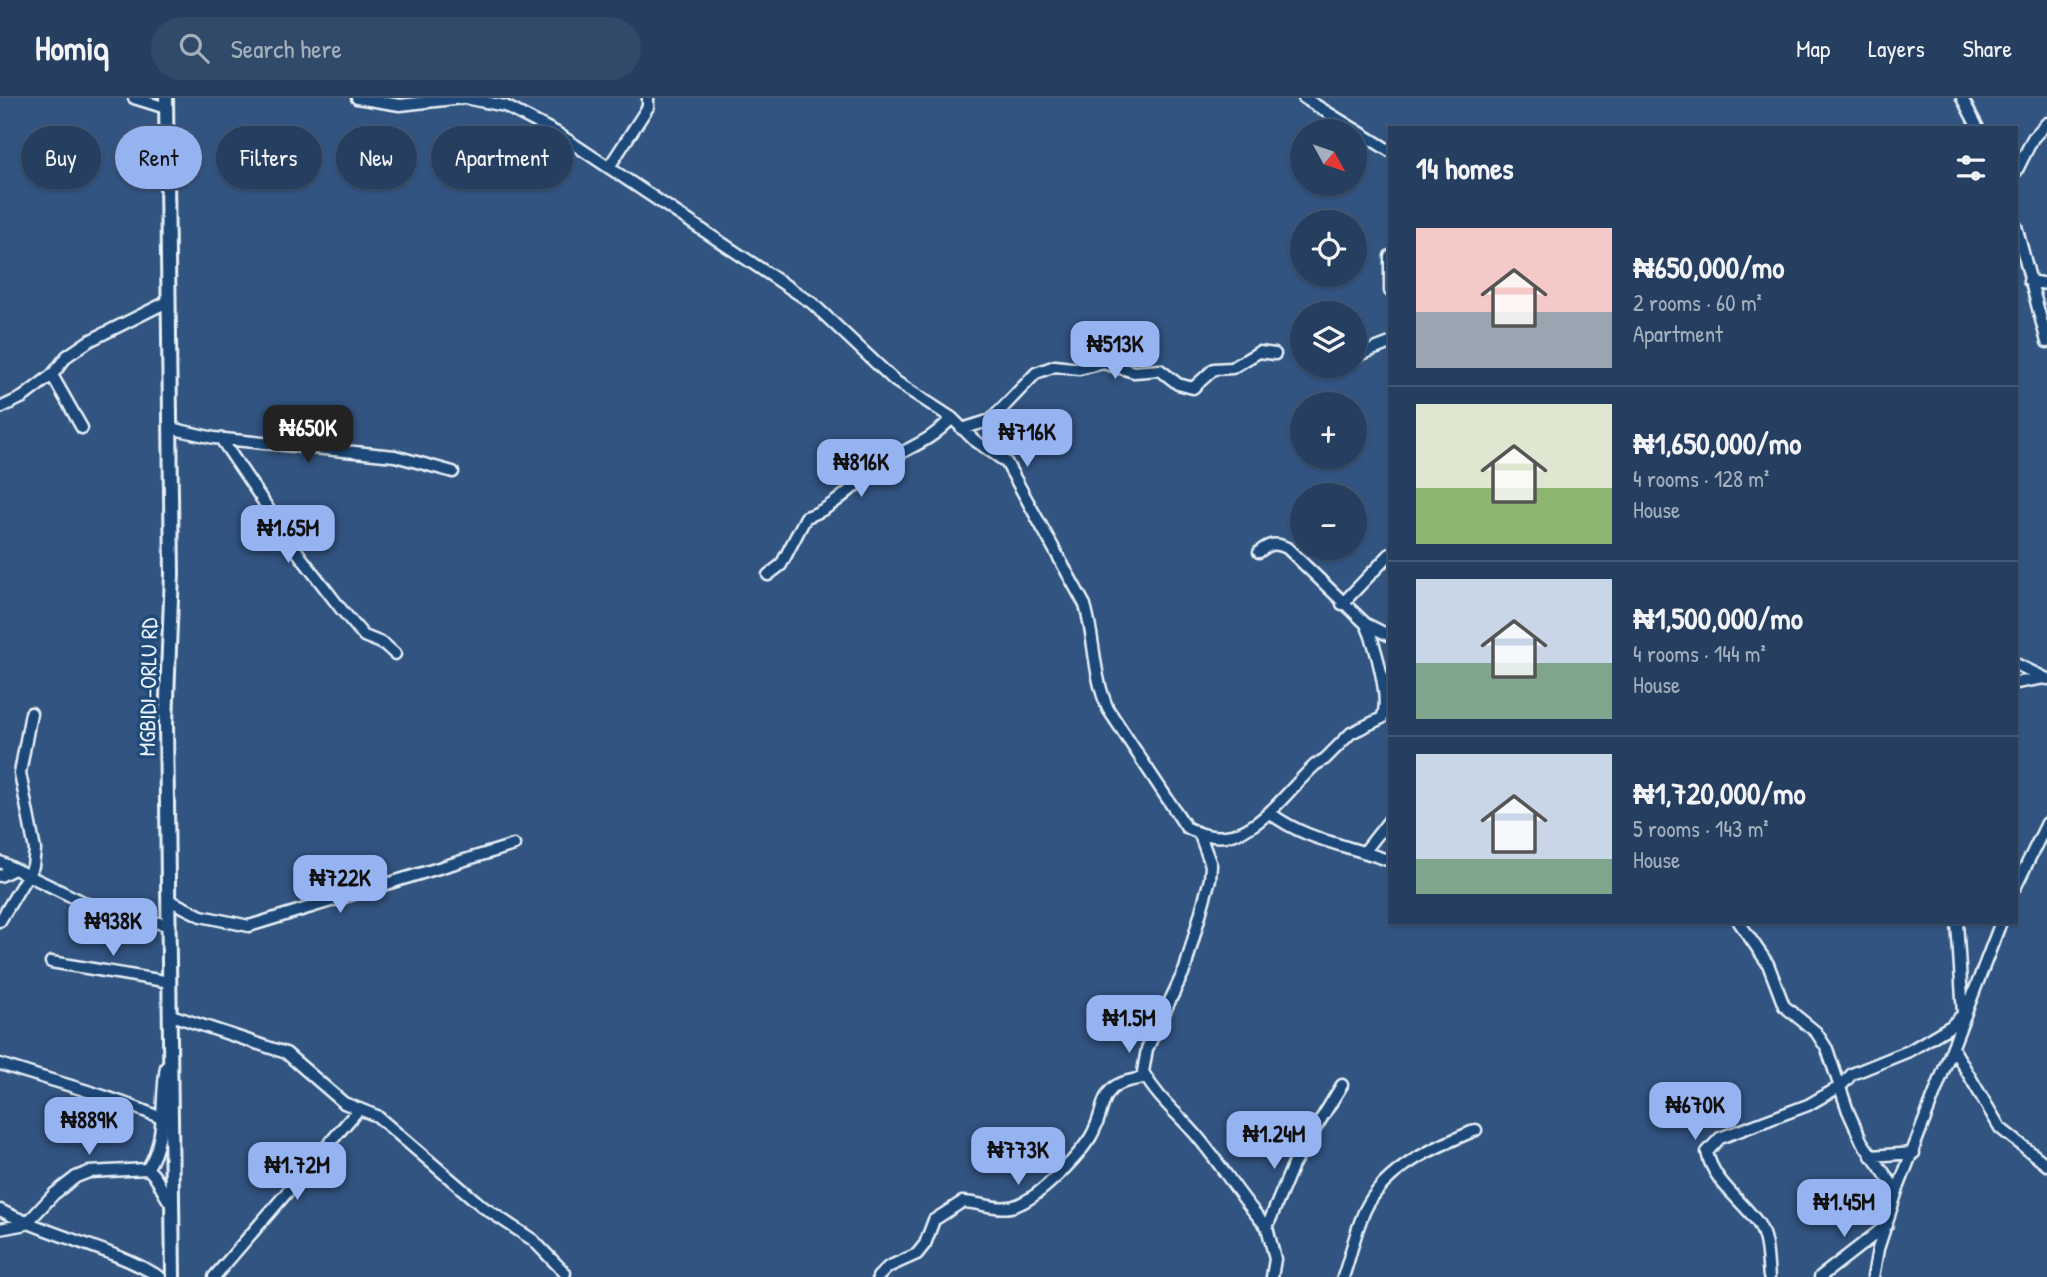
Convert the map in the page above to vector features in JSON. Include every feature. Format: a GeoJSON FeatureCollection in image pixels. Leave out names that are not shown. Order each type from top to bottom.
{"type":"FeatureCollection","features":[{"type":"Feature","properties":{"kind":"main road","name":"MGBIDI-ORLU RD"},"geometry":{"type":"LineString","coordinates":[[166,103],[172,574],[166,723],[173,1277]]}},
{"type":"Feature","properties":{"kind":"street"},"geometry":{"type":"LineString","coordinates":[[134,98],[166,103]]}},
{"type":"Feature","properties":{"kind":"street"},"geometry":{"type":"LineString","coordinates":[[356,98],[400,105],[464,98],[505,106],[557,133],[794,289],[895,381],[953,418],[962,429],[1006,462],[1085,605],[1092,629],[1101,694],[1108,709],[1186,827],[1200,835],[1228,836],[1265,820],[1308,771],[1351,733],[1382,718],[1387,698],[1373,640],[1366,624]]}},
{"type":"Feature","properties":{"kind":"street"},"geometry":{"type":"LineString","coordinates":[[609,167],[648,107],[648,98]]}},
{"type":"Feature","properties":{"kind":"street"},"geometry":{"type":"LineString","coordinates":[[1304,98],[1388,150]]}},
{"type":"Feature","properties":{"kind":"street"},"geometry":{"type":"LineString","coordinates":[[1962,98],[1977,126]]}},
{"type":"Feature","properties":{"kind":"street"},"geometry":{"type":"LineString","coordinates":[[2018,167],[2024,151],[2047,123]]}},
{"type":"Feature","properties":{"kind":"street"},"geometry":{"type":"LineString","coordinates":[[2018,234],[2047,342]]}},
{"type":"Feature","properties":{"kind":"street"},"geometry":{"type":"LineString","coordinates":[[2029,281],[2047,284]]}},
{"type":"Feature","properties":{"kind":"street"},"geometry":{"type":"LineString","coordinates":[[0,408],[23,397],[52,376],[67,356],[89,341],[169,301]]}},
{"type":"Feature","properties":{"kind":"street"},"geometry":{"type":"LineString","coordinates":[[1367,352],[1388,344]]}},
{"type":"Feature","properties":{"kind":"street"},"geometry":{"type":"LineString","coordinates":[[962,429],[991,420],[1036,373],[1055,366],[1079,369],[1103,363],[1134,372],[1160,370],[1167,378],[1193,388],[1214,369],[1232,368],[1259,352],[1275,354]]}},
{"type":"Feature","properties":{"kind":"street"},"geometry":{"type":"LineString","coordinates":[[52,376],[82,428]]}},
{"type":"Feature","properties":{"kind":"street"},"geometry":{"type":"LineString","coordinates":[[768,575],[781,565],[806,517],[824,510],[885,463],[934,438],[953,418]]}},
{"type":"Feature","properties":{"kind":"street"},"geometry":{"type":"LineString","coordinates":[[170,428],[221,439],[395,456],[453,472]]}},
{"type":"Feature","properties":{"kind":"street"},"geometry":{"type":"LineString","coordinates":[[221,439],[341,609],[365,636],[384,644],[395,654]]}},
{"type":"Feature","properties":{"kind":"street"},"geometry":{"type":"LineString","coordinates":[[1259,552],[1269,544],[1279,544],[1287,548],[1311,568],[1342,604],[1366,624],[1388,635]]}},
{"type":"Feature","properties":{"kind":"street"},"geometry":{"type":"LineString","coordinates":[[1342,604],[1388,556]]}},
{"type":"Feature","properties":{"kind":"street"},"geometry":{"type":"LineString","coordinates":[[2018,665],[2046,678]]}},
{"type":"Feature","properties":{"kind":"street"},"geometry":{"type":"LineString","coordinates":[[2018,683],[2046,678]]}},
{"type":"Feature","properties":{"kind":"street"},"geometry":{"type":"LineString","coordinates":[[0,921],[29,876],[35,850],[20,773],[31,713]]}},
{"type":"Feature","properties":{"kind":"street"},"geometry":{"type":"LineString","coordinates":[[1270,813],[1307,836],[1365,851],[1388,860]]}},
{"type":"Feature","properties":{"kind":"street"},"geometry":{"type":"LineString","coordinates":[[1365,851],[1388,822]]}},
{"type":"Feature","properties":{"kind":"street"},"geometry":{"type":"LineString","coordinates":[[2018,882],[2047,823]]}},
{"type":"Feature","properties":{"kind":"street"},"geometry":{"type":"LineString","coordinates":[[1200,835],[1211,865],[1210,879],[1185,969],[1143,1063],[1146,1078],[1267,1227],[1275,1259],[1272,1277]]}},
{"type":"Feature","properties":{"kind":"street"},"geometry":{"type":"LineString","coordinates":[[169,900],[201,916],[249,926],[514,845]]}},
{"type":"Feature","properties":{"kind":"street"},"geometry":{"type":"LineString","coordinates":[[0,862],[120,918],[169,925]]}},
{"type":"Feature","properties":{"kind":"street"},"geometry":{"type":"LineString","coordinates":[[0,876],[14,869]]}},
{"type":"Feature","properties":{"kind":"street"},"geometry":{"type":"LineString","coordinates":[[1739,924],[1768,964],[1784,1006],[1816,1032],[1827,1049],[1848,1111],[1871,1156],[1897,1191]]}},
{"type":"Feature","properties":{"kind":"street"},"geometry":{"type":"LineString","coordinates":[[1769,1277],[1765,1238],[1757,1222],[1730,1194],[1709,1163],[1707,1152],[1720,1138],[1808,1105],[1841,1086],[1852,1074],[1909,1051],[1951,1026],[1963,1014],[1957,924]]}},
{"type":"Feature","properties":{"kind":"street"},"geometry":{"type":"LineString","coordinates":[[1873,1277],[1878,1249],[1897,1191],[1953,1048],[1963,1014],[2000,924]]}},
{"type":"Feature","properties":{"kind":"street"},"geometry":{"type":"LineString","coordinates":[[51,962],[170,982]]}},
{"type":"Feature","properties":{"kind":"street"},"geometry":{"type":"LineString","coordinates":[[170,1015],[286,1054],[344,1103],[377,1116],[483,1207],[533,1240],[565,1273]]}},
{"type":"Feature","properties":{"kind":"street"},"geometry":{"type":"LineString","coordinates":[[147,1169],[154,1159],[171,1042]]}},
{"type":"Feature","properties":{"kind":"street"},"geometry":{"type":"LineString","coordinates":[[1953,1048],[2000,1128],[2047,1164]]}},
{"type":"Feature","properties":{"kind":"street"},"geometry":{"type":"LineString","coordinates":[[0,1064],[68,1087],[124,1101],[161,1118]]}},
{"type":"Feature","properties":{"kind":"street"},"geometry":{"type":"LineString","coordinates":[[878,1277],[888,1267],[917,1254],[925,1244],[934,1220],[962,1202],[987,1208],[1009,1208],[1034,1195],[1089,1139],[1103,1100],[1110,1091],[1127,1080],[1146,1078]]}},
{"type":"Feature","properties":{"kind":"street"},"geometry":{"type":"LineString","coordinates":[[1267,1227],[1293,1165],[1342,1085]]}},
{"type":"Feature","properties":{"kind":"street"},"geometry":{"type":"LineString","coordinates":[[214,1277],[359,1109]]}},
{"type":"Feature","properties":{"kind":"street"},"geometry":{"type":"LineString","coordinates":[[1343,1277],[1366,1208],[1393,1175],[1419,1156],[1476,1130]]}},
{"type":"Feature","properties":{"kind":"street"},"geometry":{"type":"LineString","coordinates":[[1871,1156],[1913,1153]]}},
{"type":"Feature","properties":{"kind":"street"},"geometry":{"type":"LineString","coordinates":[[0,1230],[26,1223],[54,1194],[76,1177],[89,1172],[147,1169],[154,1173],[162,1195],[173,1206]]}},
{"type":"Feature","properties":{"kind":"street"},"geometry":{"type":"LineString","coordinates":[[0,1210],[26,1223],[130,1259],[160,1277]]}},
{"type":"Feature","properties":{"kind":"street"},"geometry":{"type":"LineString","coordinates":[[1820,1277],[1887,1224]]}}]}
